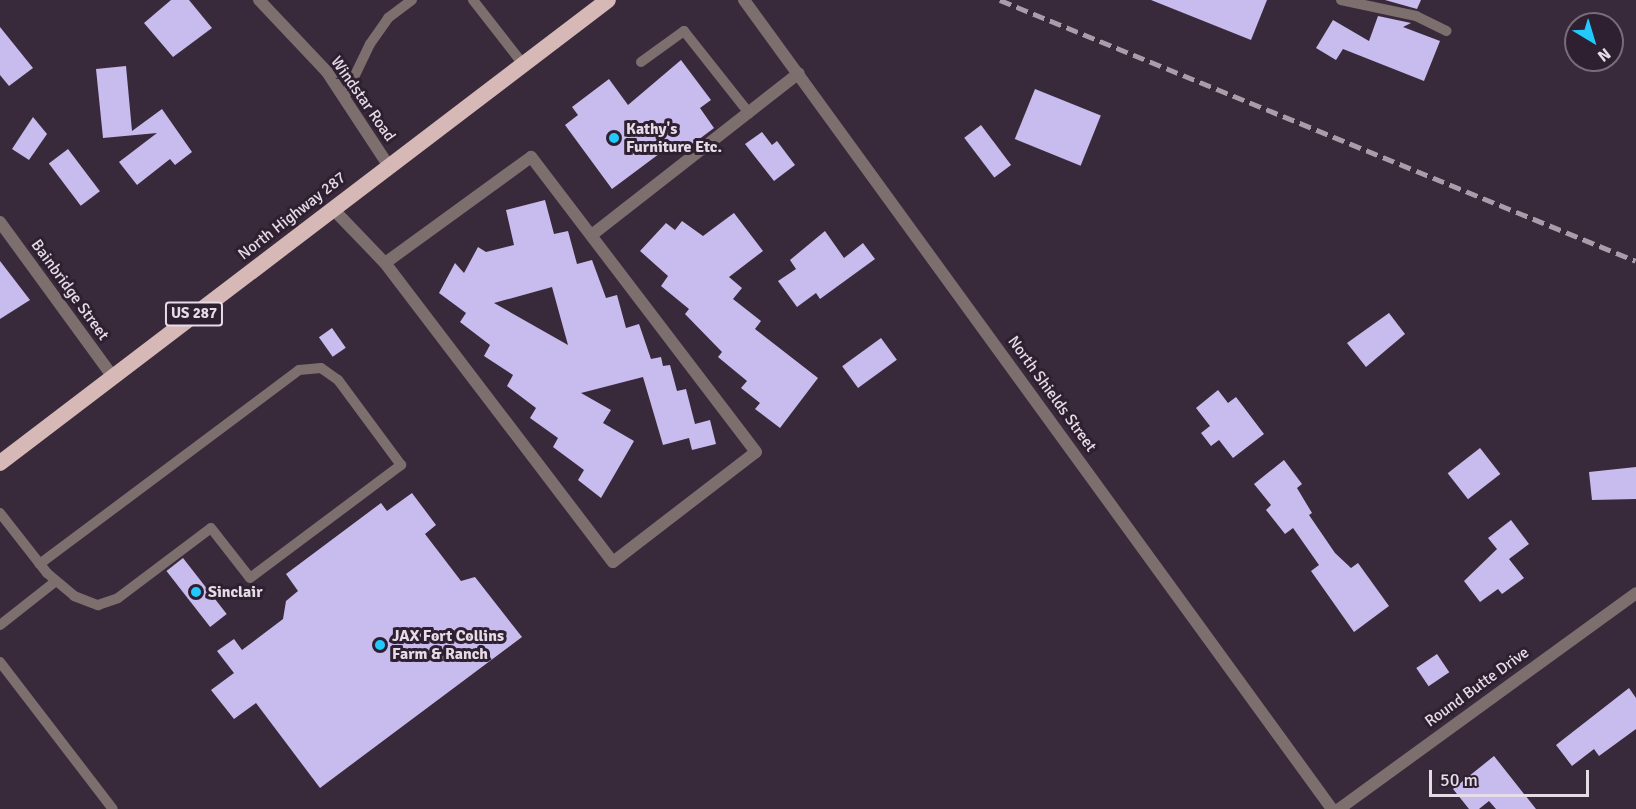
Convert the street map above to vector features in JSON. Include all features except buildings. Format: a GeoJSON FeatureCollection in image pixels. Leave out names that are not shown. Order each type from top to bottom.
{"type":"FeatureCollection","features":[{"type":"Feature","properties":{"kind":"highway","name":"North Highway 287"},"geometry":{"type":"LineString","coordinates":[[0,463],[332,207],[608,0]]}},
{"type":"Feature","properties":{"kind":"street","name":"Windstar Road"},"geometry":{"type":"LineString","coordinates":[[259,0],[327,72],[388,165]]}},
{"type":"Feature","properties":{"kind":"street","name":"North Shields Street"},"geometry":{"type":"LineString","coordinates":[[744,0],[1332,809]]}},
{"type":"Feature","properties":{"kind":"street"},"geometry":{"type":"LineString","coordinates":[[593,234],[799,73]]}},
{"type":"Feature","properties":{"kind":"street"},"geometry":{"type":"LineString","coordinates":[[332,207],[385,263],[613,562],[756,452],[593,234],[531,157],[385,263]]}},
{"type":"Feature","properties":{"kind":"street","name":"Bainbridge Street"},"geometry":{"type":"LineString","coordinates":[[0,222],[112,377]]}},
{"type":"Feature","properties":{"kind":"street","name":"Round Butte Drive"},"geometry":{"type":"LineString","coordinates":[[1339,809],[1636,593]]}},
{"type":"Feature","properties":{"kind":"lane"},"geometry":{"type":"LineString","coordinates":[[344,98],[370,44],[388,18],[412,0]]}},
{"type":"Feature","properties":{"kind":"lane"},"geometry":{"type":"LineString","coordinates":[[472,0],[523,64]]}},
{"type":"Feature","properties":{"kind":"lane"},"geometry":{"type":"LineString","coordinates":[[1341,0],[1416,16],[1447,31]]}},
{"type":"Feature","properties":{"kind":"lane"},"geometry":{"type":"LineString","coordinates":[[641,62],[684,31],[748,113]]}},
{"type":"Feature","properties":{"kind":"lane"},"geometry":{"type":"LineString","coordinates":[[0,513],[40,564],[56,581],[74,596],[98,605],[118,598],[211,528],[250,578],[401,465],[338,380],[321,368],[299,370],[40,564]]}},
{"type":"Feature","properties":{"kind":"lane"},"geometry":{"type":"LineString","coordinates":[[0,625],[56,581]]}},
{"type":"Feature","properties":{"kind":"lane"},"geometry":{"type":"LineString","coordinates":[[0,662],[113,809]]}},
{"type":"Feature","properties":{"kind":"railway"},"geometry":{"type":"LineString","coordinates":[[1000,0],[1636,261]]}},
{"type":"Feature","properties":{"kind":"place","name":"Kathy's Furniture Etc."},"geometry":{"type":"Point","coordinates":[614,138]}},
{"type":"Feature","properties":{"kind":"place","name":"Sinclair"},"geometry":{"type":"Point","coordinates":[196,592]}},
{"type":"Feature","properties":{"kind":"place","name":"JAX Fort Collins Farm & Ranch"},"geometry":{"type":"Point","coordinates":[380,645]}}]}
